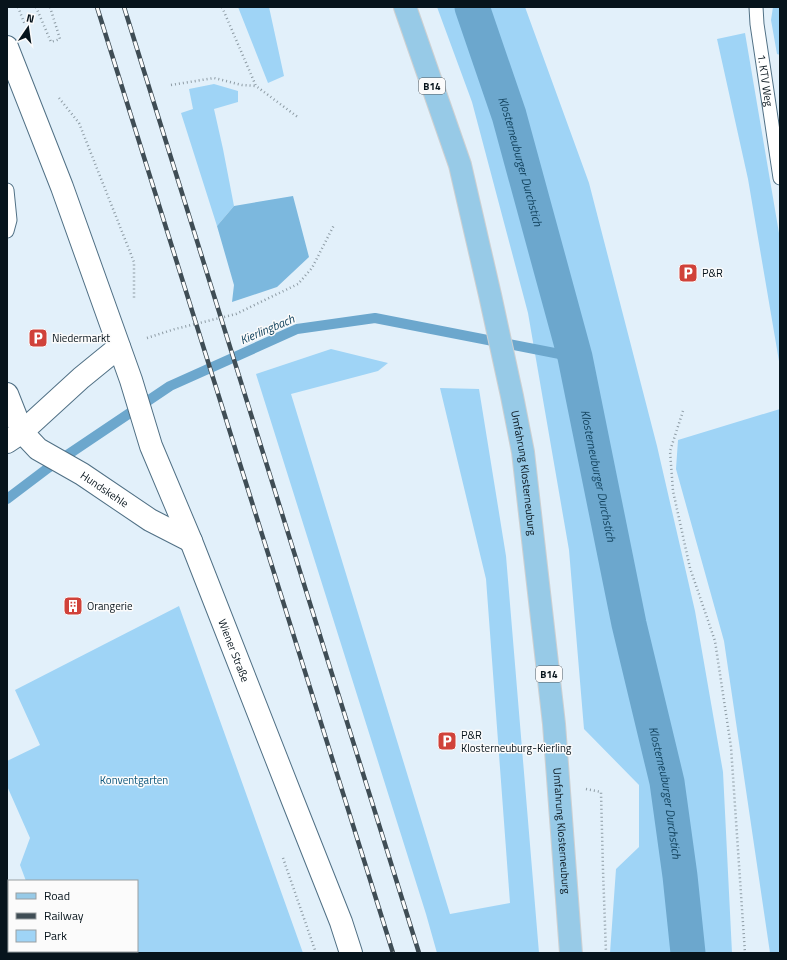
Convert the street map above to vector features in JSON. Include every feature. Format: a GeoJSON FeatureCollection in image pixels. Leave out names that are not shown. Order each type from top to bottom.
{"type":"FeatureCollection","features":[{"type":"Feature","properties":{"kind":"main road","name":"Umfahrung Klosterneuburg"},"geometry":{"type":"LineString","coordinates":[[405,7],[460,165],[490,295],[523,452],[554,724],[571,953]]}},
{"type":"Feature","properties":{"kind":"street"},"geometry":{"type":"LineString","coordinates":[[7,47],[62,187],[119,347],[14,437]]}},
{"type":"Feature","properties":{"kind":"street","name":"Wiener Straße"},"geometry":{"type":"LineString","coordinates":[[119,347],[131,380],[151,446],[191,541],[341,922],[351,953]]}},
{"type":"Feature","properties":{"kind":"street"},"geometry":{"type":"LineString","coordinates":[[7,394],[14,437]]}},
{"type":"Feature","properties":{"kind":"street","name":"Hundskehle"},"geometry":{"type":"LineString","coordinates":[[14,437],[82,474],[150,520],[191,541]]}},
{"type":"Feature","properties":{"kind":"lane","name":"1. KTV Weg"},"geometry":{"type":"LineString","coordinates":[[756,7],[757,24],[780,178]]}},
{"type":"Feature","properties":{"kind":"lane"},"geometry":{"type":"LineString","coordinates":[[7,190],[10,220],[7,231]]}},
{"type":"Feature","properties":{"kind":"path"},"geometry":{"type":"LineString","coordinates":[[18,7],[26,28]]}},
{"type":"Feature","properties":{"kind":"path"},"geometry":{"type":"LineString","coordinates":[[36,7],[51,42],[60,39],[50,7]]}},
{"type":"Feature","properties":{"kind":"path"},"geometry":{"type":"LineString","coordinates":[[222,7],[256,86],[299,118]]}},
{"type":"Feature","properties":{"kind":"path"},"geometry":{"type":"LineString","coordinates":[[171,85],[214,78],[242,85],[256,86]]}},
{"type":"Feature","properties":{"kind":"path"},"geometry":{"type":"LineString","coordinates":[[57,95],[79,123],[134,262],[134,302]]}},
{"type":"Feature","properties":{"kind":"path"},"geometry":{"type":"LineString","coordinates":[[147,338],[175,329],[236,314],[298,284],[312,268],[334,225]]}},
{"type":"Feature","properties":{"kind":"path"},"geometry":{"type":"LineString","coordinates":[[144,331],[149,344]]}},
{"type":"Feature","properties":{"kind":"path"},"geometry":{"type":"LineString","coordinates":[[682,411],[670,450],[673,491],[690,568],[715,641],[731,747],[745,953]]}},
{"type":"Feature","properties":{"kind":"path"},"geometry":{"type":"LineString","coordinates":[[558,782],[601,792],[602,870],[606,953]]}},
{"type":"Feature","properties":{"kind":"green space"},"geometry":{"type":"Polygon","coordinates":[[[238,7],[269,7],[284,76],[268,83],[238,7]]]}},
{"type":"Feature","properties":{"kind":"green space"},"geometry":{"type":"Polygon","coordinates":[[[437,7],[525,7],[589,183],[657,446],[695,611],[723,772],[732,953],[610,953],[616,869],[639,847],[639,785],[584,729],[569,550],[528,313],[472,102],[437,7]]]}},
{"type":"Feature","properties":{"kind":"green space"},"geometry":{"type":"Polygon","coordinates":[[[773,7],[780,7],[780,55],[777,54],[771,20],[773,7]]]}},
{"type":"Feature","properties":{"kind":"green space"},"geometry":{"type":"Polygon","coordinates":[[[745,33],[780,239],[780,367],[748,179],[717,39],[745,33]]]}},
{"type":"Feature","properties":{"kind":"green space"},"geometry":{"type":"Polygon","coordinates":[[[214,84],[238,91],[238,102],[214,109],[234,206],[217,226],[181,113],[193,109],[189,89],[214,84]]]}},
{"type":"Feature","properties":{"kind":"green space"},"geometry":{"type":"Polygon","coordinates":[[[331,349],[388,363],[378,371],[291,394],[450,914],[510,903],[486,579],[440,388],[479,389],[506,556],[539,953],[437,953],[256,374],[331,349]]]}},
{"type":"Feature","properties":{"kind":"green space"},"geometry":{"type":"Polygon","coordinates":[[[780,409],[780,953],[770,953],[724,641],[676,469],[678,440],[780,409]]]}},
{"type":"Feature","properties":{"kind":"green space","name":"Konventgarten"},"geometry":{"type":"Polygon","coordinates":[[[179,606],[303,953],[40,953],[138,952],[138,880],[26,880],[20,865],[30,838],[7,786],[7,761],[40,745],[15,690],[179,606]]]}},
{"type":"Feature","properties":{"kind":"shaded area"},"geometry":{"type":"Polygon","coordinates":[[[293,196],[309,257],[277,287],[232,302],[234,285],[217,226],[234,206],[293,196]]]}},
{"type":"Feature","properties":{"kind":"waterway","name":"Klosterneuburger Durchstich"},"geometry":{"type":"LineString","coordinates":[[472,7],[509,115],[575,357],[629,624],[667,782],[680,876],[688,953]]}},
{"type":"Feature","properties":{"kind":"waterway","name":"Kierlingbach"},"geometry":{"type":"LineString","coordinates":[[7,499],[48,468],[170,386],[297,329],[375,318],[575,357]]}},
{"type":"Feature","properties":{"kind":"railway"},"geometry":{"type":"LineString","coordinates":[[97,7],[393,953]]}},
{"type":"Feature","properties":{"kind":"railway"},"geometry":{"type":"LineString","coordinates":[[124,7],[419,953]]}},
{"type":"Feature","properties":{"kind":"place","name":"P&R"},"geometry":{"type":"Point","coordinates":[688,273]}},
{"type":"Feature","properties":{"kind":"place","name":"Niedermarkt"},"geometry":{"type":"Point","coordinates":[38,338]}},
{"type":"Feature","properties":{"kind":"place","name":"Orangerie"},"geometry":{"type":"Point","coordinates":[73,606]}},
{"type":"Feature","properties":{"kind":"place","name":"P&R Klosterneuburg-Kierling"},"geometry":{"type":"Point","coordinates":[447,741]}}]}
